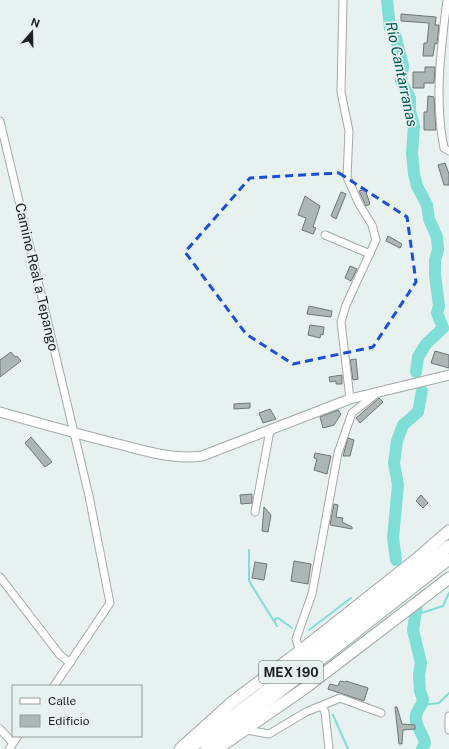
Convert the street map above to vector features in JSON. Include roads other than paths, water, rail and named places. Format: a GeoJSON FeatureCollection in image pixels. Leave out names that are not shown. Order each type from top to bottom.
{"type":"FeatureCollection","features":[{"type":"Feature","properties":{"kind":"highway"},"geometry":{"type":"LineString","coordinates":[[180,749],[231,703],[390,580],[449,531]]}},
{"type":"Feature","properties":{"kind":"highway","name":"MEX 190"},"geometry":{"type":"LineString","coordinates":[[206,749],[393,596],[449,546]]}},
{"type":"Feature","properties":{"kind":"highway","name":"MEX 190"},"geometry":{"type":"LineString","coordinates":[[189,749],[393,596],[449,559]]}},
{"type":"Feature","properties":{"kind":"highway"},"geometry":{"type":"LineString","coordinates":[[217,749],[305,688],[449,578]]}},
{"type":"Feature","properties":{"kind":"street"},"geometry":{"type":"LineString","coordinates":[[343,0],[341,92],[349,131],[348,178],[359,204],[372,225],[376,240],[346,305],[341,322],[350,399]]}},
{"type":"Feature","properties":{"kind":"street"},"geometry":{"type":"LineString","coordinates":[[447,0],[440,59],[439,121],[444,148],[449,151]]}},
{"type":"Feature","properties":{"kind":"street","name":"Camino Real a Tepango"},"geometry":{"type":"LineString","coordinates":[[0,122],[74,433],[108,585],[110,604],[55,685]]}},
{"type":"Feature","properties":{"kind":"street"},"geometry":{"type":"LineString","coordinates":[[325,235],[370,254]]}},
{"type":"Feature","properties":{"kind":"street"},"geometry":{"type":"LineString","coordinates":[[0,412],[74,433],[162,455],[186,458],[202,456],[350,399],[449,375]]}},
{"type":"Feature","properties":{"kind":"street"},"geometry":{"type":"LineString","coordinates":[[300,651],[296,639],[312,594],[338,452],[352,413],[381,391]]}},
{"type":"Feature","properties":{"kind":"street"},"geometry":{"type":"LineString","coordinates":[[255,512],[270,430]]}},
{"type":"Feature","properties":{"kind":"street"},"geometry":{"type":"LineString","coordinates":[[0,577],[60,656],[70,663]]}},
{"type":"Feature","properties":{"kind":"street"},"geometry":{"type":"LineString","coordinates":[[246,730],[269,734],[306,712],[340,698],[381,713]]}},
{"type":"Feature","properties":{"kind":"street"},"geometry":{"type":"LineString","coordinates":[[322,706],[329,749]]}},
{"type":"Feature","properties":{"kind":"street"},"geometry":{"type":"LineString","coordinates":[[449,716],[449,730]]}},
{"type":"Feature","properties":{"kind":"street"},"geometry":{"type":"LineString","coordinates":[[0,729],[11,746],[17,737]]}},
{"type":"Feature","properties":{"kind":"waterway","name":"Rio Cantarranas"},"geometry":{"type":"LineString","coordinates":[[387,0],[390,28],[395,34],[403,66],[401,81],[410,98],[410,111],[414,126],[412,153],[414,174],[417,186],[427,205],[429,219],[437,237],[438,250],[435,260],[435,275],[439,306],[437,313],[443,328],[426,344],[418,357],[416,372]]}},
{"type":"Feature","properties":{"kind":"waterway","name":"Rio Cantarranas"},"geometry":{"type":"LineString","coordinates":[[396,560],[393,538],[398,485],[394,463],[397,441],[403,425],[418,412],[422,391]]}},
{"type":"Feature","properties":{"kind":"waterway"},"geometry":{"type":"LineString","coordinates":[[249,550],[249,581],[277,626]]}},
{"type":"Feature","properties":{"kind":"waterway"},"geometry":{"type":"LineString","coordinates":[[415,615],[443,606],[449,593]]}},
{"type":"Feature","properties":{"kind":"waterway"},"geometry":{"type":"LineString","coordinates":[[309,630],[351,598]]}},
{"type":"Feature","properties":{"kind":"waterway","name":"Rio Cantarranas"},"geometry":{"type":"LineString","coordinates":[[417,604],[413,630],[421,663],[419,675],[420,691],[423,700],[417,713],[416,722],[425,743],[422,749]]}},
{"type":"Feature","properties":{"kind":"waterway"},"geometry":{"type":"LineString","coordinates":[[275,622],[275,619],[278,618],[292,628]]}},
{"type":"Feature","properties":{"kind":"waterway"},"geometry":{"type":"LineString","coordinates":[[422,705],[439,703],[449,693]]}},
{"type":"Feature","properties":{"kind":"waterway"},"geometry":{"type":"LineString","coordinates":[[333,715],[348,749]]}}]}
